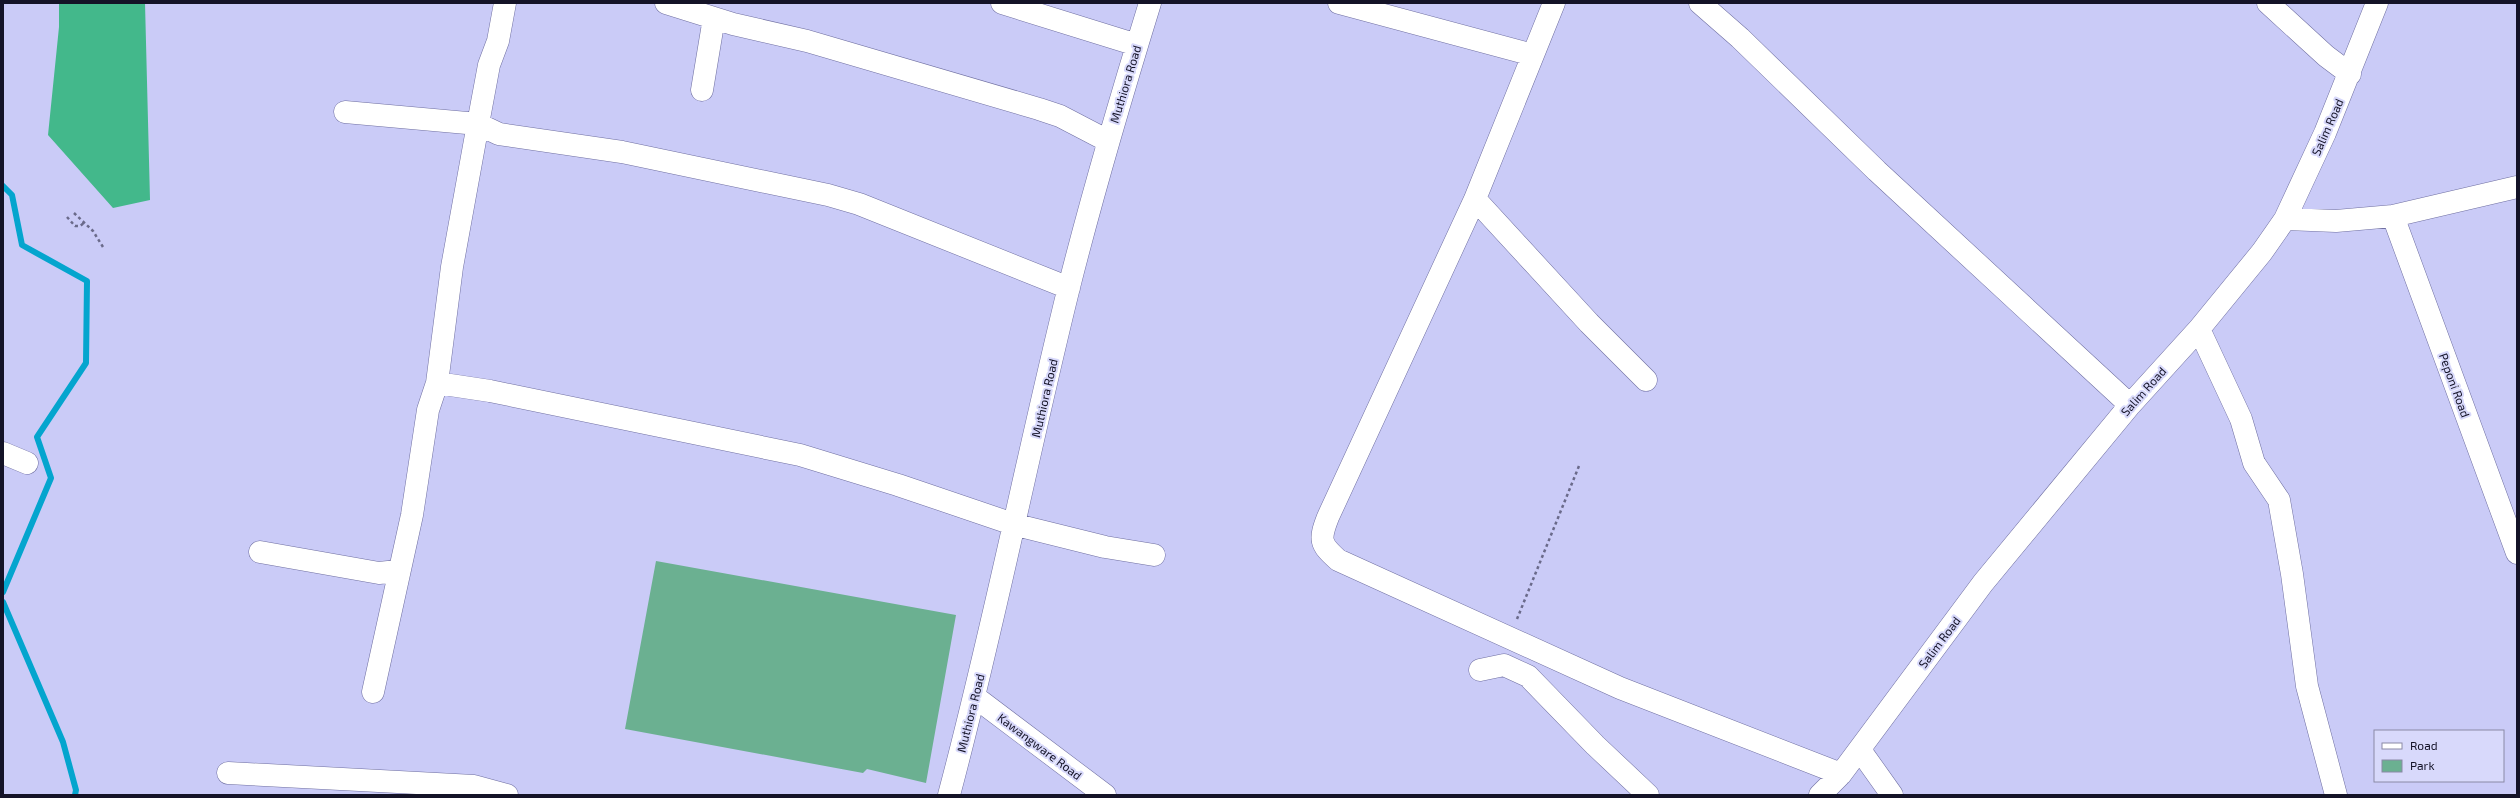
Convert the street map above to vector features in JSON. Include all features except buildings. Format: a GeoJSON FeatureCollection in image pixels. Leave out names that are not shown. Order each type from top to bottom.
{"type":"FeatureCollection","features":[{"type":"Feature","properties":{"kind":"street"},"geometry":{"type":"LineString","coordinates":[[373,692],[398,571],[412,515],[428,410],[437,383],[452,267],[489,65],[498,40],[505,3]]}},
{"type":"Feature","properties":{"kind":"street"},"geometry":{"type":"LineString","coordinates":[[666,3],[714,18],[807,41],[1039,108],[1060,116],[1108,141]]}},
{"type":"Feature","properties":{"kind":"street"},"geometry":{"type":"LineString","coordinates":[[1002,3],[1137,45]]}},
{"type":"Feature","properties":{"kind":"street","name":"Muthiora Road"},"geometry":{"type":"LineString","coordinates":[[949,795],[975,697],[1016,525],[1069,288],[1108,141],[1150,3]]}},
{"type":"Feature","properties":{"kind":"street"},"geometry":{"type":"LineString","coordinates":[[1339,3],[1533,55]]}},
{"type":"Feature","properties":{"kind":"street"},"geometry":{"type":"LineString","coordinates":[[1554,3],[1475,199],[1328,517],[1322,532],[1322,541],[1325,549],[1338,560],[1620,688],[1841,774]]}},
{"type":"Feature","properties":{"kind":"street"},"geometry":{"type":"LineString","coordinates":[[1700,3],[1740,38],[1877,172],[2130,404]]}},
{"type":"Feature","properties":{"kind":"street"},"geometry":{"type":"LineString","coordinates":[[2268,3],[2326,56],[2350,74]]}},
{"type":"Feature","properties":{"kind":"street","name":"Salim Road"},"geometry":{"type":"LineString","coordinates":[[1820,795],[1841,774],[1860,750],[1983,583],[2130,404],[2199,329],[2262,252],[2285,219],[2350,74],[2377,3]]}},
{"type":"Feature","properties":{"kind":"street"},"geometry":{"type":"LineString","coordinates":[[702,90],[714,18]]}},
{"type":"Feature","properties":{"kind":"street"},"geometry":{"type":"LineString","coordinates":[[345,112],[478,124],[499,134],[622,152],[828,195],[859,204],[1069,288]]}},
{"type":"Feature","properties":{"kind":"street"},"geometry":{"type":"LineString","coordinates":[[2285,219],[2336,221],[2393,216],[2517,187]]}},
{"type":"Feature","properties":{"kind":"street"},"geometry":{"type":"LineString","coordinates":[[1475,199],[1589,323],[1646,380]]}},
{"type":"Feature","properties":{"kind":"street","name":"Peponi Road"},"geometry":{"type":"LineString","coordinates":[[2393,216],[2517,553]]}},
{"type":"Feature","properties":{"kind":"street"},"geometry":{"type":"LineString","coordinates":[[2199,329],[2241,419],[2254,463],[2279,500],[2292,574],[2307,686],[2336,795]]}},
{"type":"Feature","properties":{"kind":"street"},"geometry":{"type":"LineString","coordinates":[[437,383],[490,391],[800,455],[898,484],[1016,525],[1104,547],[1154,555]]}},
{"type":"Feature","properties":{"kind":"street"},"geometry":{"type":"LineString","coordinates":[[3,453],[27,463]]}},
{"type":"Feature","properties":{"kind":"street"},"geometry":{"type":"LineString","coordinates":[[260,552],[379,573],[398,571]]}},
{"type":"Feature","properties":{"kind":"street"},"geometry":{"type":"LineString","coordinates":[[1480,670],[1504,664],[1528,676],[1595,745],[1648,795]]}},
{"type":"Feature","properties":{"kind":"street","name":"Kawangware Road"},"geometry":{"type":"LineString","coordinates":[[975,697],[1105,795]]}},
{"type":"Feature","properties":{"kind":"street"},"geometry":{"type":"LineString","coordinates":[[1860,750],[1892,795]]}},
{"type":"Feature","properties":{"kind":"street"},"geometry":{"type":"LineString","coordinates":[[228,773],[474,786],[507,795]]}},
{"type":"Feature","properties":{"kind":"path"},"geometry":{"type":"LineString","coordinates":[[74,213],[93,231],[103,247]]}},
{"type":"Feature","properties":{"kind":"path"},"geometry":{"type":"LineString","coordinates":[[67,217],[75,226],[80,226],[84,222]]}},
{"type":"Feature","properties":{"kind":"path"},"geometry":{"type":"LineString","coordinates":[[1510,638],[1579,466]]}},
{"type":"Feature","properties":{"kind":"green space"},"geometry":{"type":"Polygon","coordinates":[[[59,3],[145,3],[150,200],[113,208],[48,135],[59,27],[59,3]]]}},
{"type":"Feature","properties":{"kind":"green space"},"geometry":{"type":"Polygon","coordinates":[[[656,561],[956,615],[926,783],[867,769],[863,773],[625,729],[656,561]]]}},
{"type":"Feature","properties":{"kind":"waterway"},"geometry":{"type":"LineString","coordinates":[[3,186],[12,195],[22,245],[87,281],[86,363],[37,437],[51,478],[3,592]]}},
{"type":"Feature","properties":{"kind":"waterway"},"geometry":{"type":"LineString","coordinates":[[3,602],[63,742],[76,790],[75,795]]}}]}
